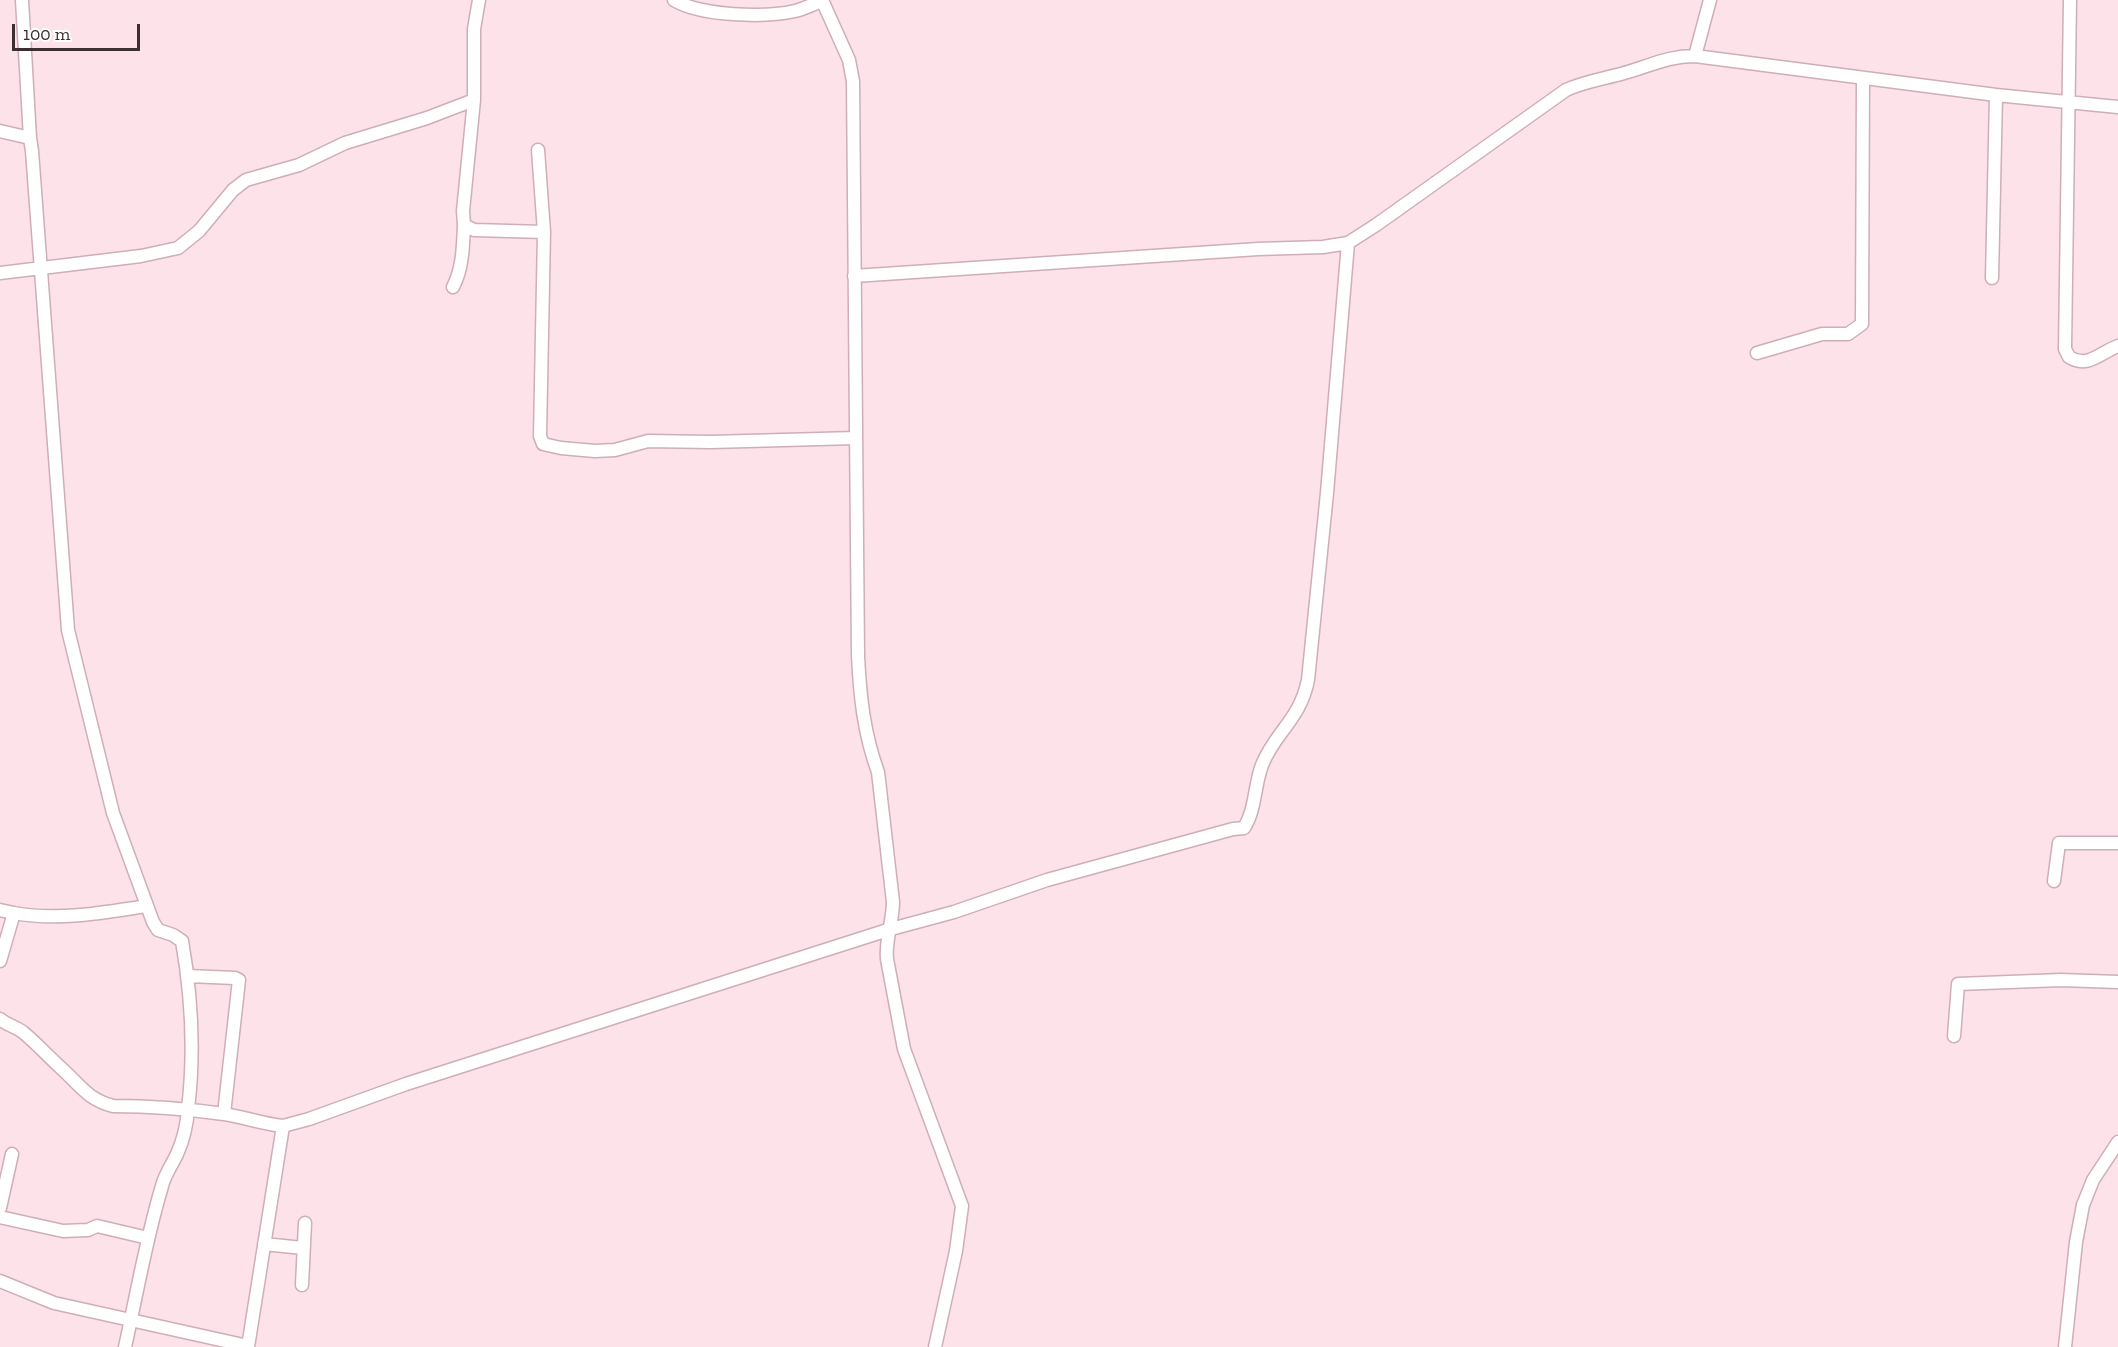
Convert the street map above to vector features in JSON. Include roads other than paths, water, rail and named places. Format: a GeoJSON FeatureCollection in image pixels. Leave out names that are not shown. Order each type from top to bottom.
{"type":"FeatureCollection","features":[{"type":"Feature","properties":{"kind":"street"},"geometry":{"type":"LineString","coordinates":[[22,0],[30,138],[68,630],[113,813],[146,906],[158,930],[182,941],[192,1001],[193,1041],[188,1111],[177,1155],[163,1183],[148,1238],[124,1347]]}},
{"type":"Feature","properties":{"kind":"street"},"geometry":{"type":"LineString","coordinates":[[453,287],[461,259],[463,212],[474,100],[474,29],[479,0]]}},
{"type":"Feature","properties":{"kind":"street"},"geometry":{"type":"LineString","coordinates":[[674,0],[694,8],[729,14],[774,14],[796,11],[822,0],[849,60],[853,81],[855,438],[860,701],[864,725],[878,772],[893,902],[891,929],[886,948],[904,1049],[962,1206],[956,1251],[935,1347]]}},
{"type":"Feature","properties":{"kind":"street"},"geometry":{"type":"LineString","coordinates":[[1695,56],[1710,0]]}},
{"type":"Feature","properties":{"kind":"street"},"geometry":{"type":"LineString","coordinates":[[2070,0],[2065,349],[2069,357],[2083,362],[2118,346]]}},
{"type":"Feature","properties":{"kind":"street"},"geometry":{"type":"LineString","coordinates":[[854,276],[1258,249],[1323,247],[1348,243],[1566,90],[1576,85],[1624,74],[1663,59],[1695,56],[1996,95],[2118,107]]}},
{"type":"Feature","properties":{"kind":"street"},"geometry":{"type":"LineString","coordinates":[[1756,352],[1822,334],[1848,334],[1862,324],[1863,78]]}},
{"type":"Feature","properties":{"kind":"street"},"geometry":{"type":"LineString","coordinates":[[1992,278],[1996,95]]}},
{"type":"Feature","properties":{"kind":"street"},"geometry":{"type":"LineString","coordinates":[[0,273],[163,253],[178,248],[199,231],[233,189],[246,180],[299,165],[345,143],[427,118],[474,100]]}},
{"type":"Feature","properties":{"kind":"street"},"geometry":{"type":"LineString","coordinates":[[0,131],[30,138]]}},
{"type":"Feature","properties":{"kind":"street"},"geometry":{"type":"LineString","coordinates":[[538,150],[544,232],[540,436],[543,444],[595,451],[615,450],[648,441],[711,442],[855,438]]}},
{"type":"Feature","properties":{"kind":"street"},"geometry":{"type":"LineString","coordinates":[[464,225],[474,230],[544,232]]}},
{"type":"Feature","properties":{"kind":"street"},"geometry":{"type":"LineString","coordinates":[[0,1019],[21,1031],[80,1089],[98,1102],[113,1106],[224,1114],[260,1120],[269,1125],[283,1126],[406,1084],[891,929],[954,912],[1047,880],[1233,829],[1244,828],[1250,818],[1260,768],[1265,757],[1294,717],[1304,698],[1308,680],[1327,493],[1348,243]]}},
{"type":"Feature","properties":{"kind":"street"},"geometry":{"type":"LineString","coordinates":[[2054,881],[2059,843],[2118,843]]}},
{"type":"Feature","properties":{"kind":"street"},"geometry":{"type":"LineString","coordinates":[[0,910],[36,916],[96,914],[146,906]]}},
{"type":"Feature","properties":{"kind":"street"},"geometry":{"type":"LineString","coordinates":[[0,961],[14,913]]}},
{"type":"Feature","properties":{"kind":"street"},"geometry":{"type":"LineString","coordinates":[[188,976],[239,980],[224,1114]]}},
{"type":"Feature","properties":{"kind":"street"},"geometry":{"type":"LineString","coordinates":[[1954,1036],[1958,984],[2061,980],[2118,981]]}},
{"type":"Feature","properties":{"kind":"street"},"geometry":{"type":"LineString","coordinates":[[0,1281],[54,1303],[248,1347],[283,1126]]}},
{"type":"Feature","properties":{"kind":"street"},"geometry":{"type":"LineString","coordinates":[[2065,1347],[2076,1242],[2083,1205],[2093,1180],[2118,1142]]}},
{"type":"Feature","properties":{"kind":"street"},"geometry":{"type":"LineString","coordinates":[[0,1208],[12,1154]]}},
{"type":"Feature","properties":{"kind":"street"},"geometry":{"type":"LineString","coordinates":[[0,1217],[63,1231],[88,1230],[97,1226],[148,1238]]}},
{"type":"Feature","properties":{"kind":"street"},"geometry":{"type":"LineString","coordinates":[[302,1286],[305,1223]]}},
{"type":"Feature","properties":{"kind":"street"},"geometry":{"type":"LineString","coordinates":[[264,1244],[303,1248]]}}]}
